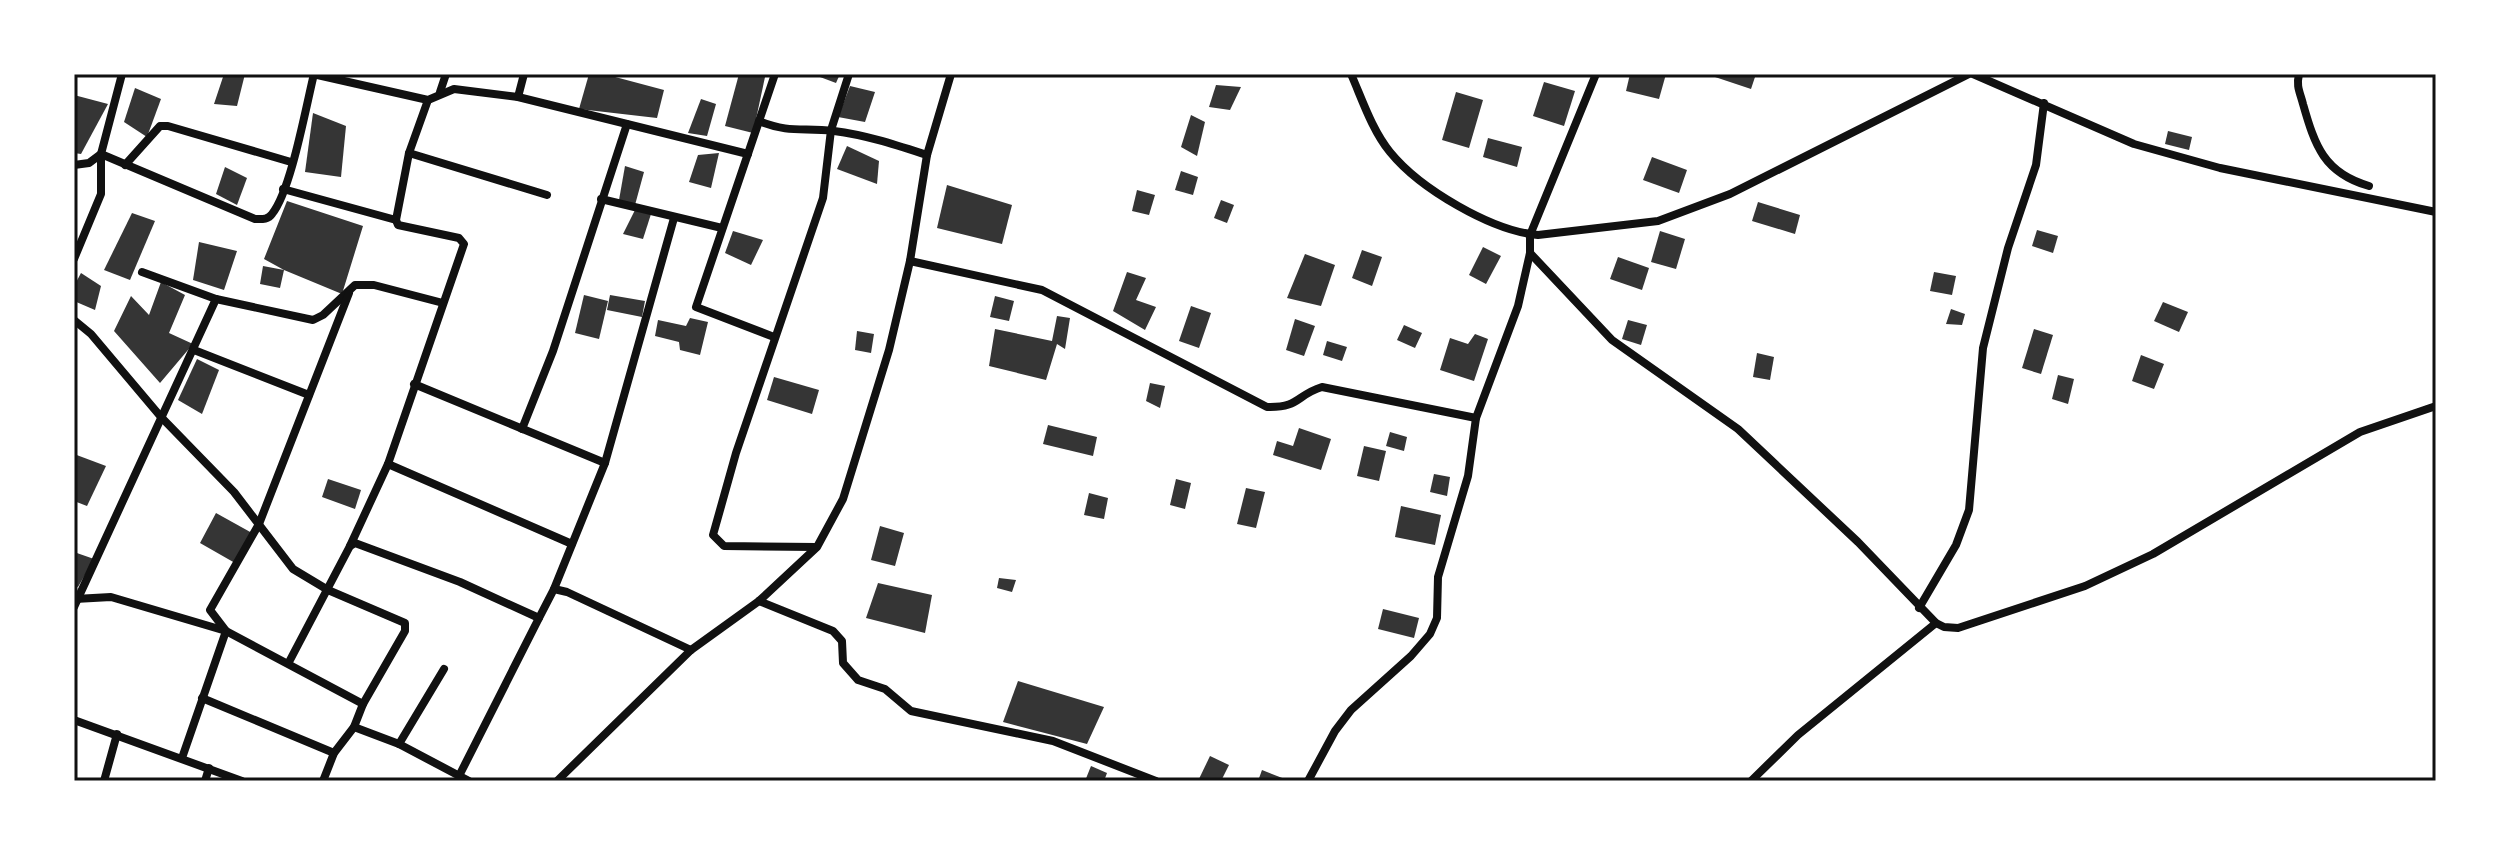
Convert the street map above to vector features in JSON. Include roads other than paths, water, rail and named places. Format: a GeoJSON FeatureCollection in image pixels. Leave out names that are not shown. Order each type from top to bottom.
{"type":"FeatureCollection","features":[{"type":"Feature","properties":{"kind":"street"},"geometry":{"type":"LineString","coordinates":[[74,259],[101,194],[101,154],[122,74]]}},
{"type":"Feature","properties":{"kind":"street"},"geometry":{"type":"LineString","coordinates":[[101,154],[255,219],[266,219],[272,214],[283,189],[314,74],[349,77],[428,100]]}},
{"type":"Feature","properties":{"kind":"street"},"geometry":{"type":"LineString","coordinates":[[440,92],[446,74]]}},
{"type":"Feature","properties":{"kind":"street"},"geometry":{"type":"LineString","coordinates":[[518,97],[524,74]]}},
{"type":"Feature","properties":{"kind":"street"},"geometry":{"type":"LineString","coordinates":[[774,337],[696,307],[775,74]]}},
{"type":"Feature","properties":{"kind":"street"},"geometry":{"type":"LineString","coordinates":[[817,547],[724,546],[713,535],[774,337],[823,198],[831,130],[849,74]]}},
{"type":"Feature","properties":{"kind":"street"},"geometry":{"type":"LineString","coordinates":[[557,781],[691,650],[759,601],[817,547],[843,499],[889,350],[910,261],[927,155],[951,74]]}},
{"type":"Feature","properties":{"kind":"street"},"geometry":{"type":"LineString","coordinates":[[1351,74],[1375,128],[1398,159],[1470,212],[1489,222],[1530,235],[1658,221],[1730,194],[1971,74],[2134,144],[2220,168],[2436,212]]}},
{"type":"Feature","properties":{"kind":"street"},"geometry":{"type":"LineString","coordinates":[[1308,781],[1335,731],[1351,710],[1411,656],[1430,634],[1437,618],[1438,577],[1468,476],[1476,418],[1518,306],[1530,253],[1530,235],[1596,74]]}},
{"type":"Feature","properties":{"kind":"street"},"geometry":{"type":"LineString","coordinates":[[2299,74],[2297,88],[2308,127],[2323,157],[2341,176],[2369,186]]}},
{"type":"Feature","properties":{"kind":"street"},"geometry":{"type":"LineString","coordinates":[[289,662],[350,546],[388,464],[464,244],[459,238],[398,225],[396,220],[409,153],[428,100],[440,92],[454,89],[518,97],[748,154]]}},
{"type":"Feature","properties":{"kind":"street"},"geometry":{"type":"LineString","coordinates":[[1919,608],[1956,545],[1969,510],[1983,348],[2008,248],[2036,165],[2044,103]]}},
{"type":"Feature","properties":{"kind":"street"},"geometry":{"type":"LineString","coordinates":[[759,121],[785,131],[831,130],[871,137],[927,155]]}},
{"type":"Feature","properties":{"kind":"street"},"geometry":{"type":"LineString","coordinates":[[522,429],[553,351],[627,124]]}},
{"type":"Feature","properties":{"kind":"street"},"geometry":{"type":"LineString","coordinates":[[125,165],[160,126],[291,162]]}},
{"type":"Feature","properties":{"kind":"street"},"geometry":{"type":"LineString","coordinates":[[409,153],[547,195]]}},
{"type":"Feature","properties":{"kind":"street"},"geometry":{"type":"LineString","coordinates":[[74,165],[89,163],[101,154]]}},
{"type":"Feature","properties":{"kind":"street"},"geometry":{"type":"LineString","coordinates":[[283,189],[396,220]]}},
{"type":"Feature","properties":{"kind":"street"},"geometry":{"type":"LineString","coordinates":[[601,199],[722,228]]}},
{"type":"Feature","properties":{"kind":"street"},"geometry":{"type":"LineString","coordinates":[[459,776],[554,589],[605,463],[674,218]]}},
{"type":"Feature","properties":{"kind":"street"},"geometry":{"type":"LineString","coordinates":[[1530,253],[1612,340],[1738,429],[1858,542],[1919,608],[1936,623],[1958,628],[2085,586],[2153,554],[2360,432],[2436,406]]}},
{"type":"Feature","properties":{"kind":"street"},"geometry":{"type":"LineString","coordinates":[[910,261],[1042,290],[1267,407],[1296,404],[1311,390],[1322,387],[1476,418]]}},
{"type":"Feature","properties":{"kind":"street"},"geometry":{"type":"LineString","coordinates":[[142,272],[216,299],[313,320],[323,315],[351,288],[374,285],[443,303]]}},
{"type":"Feature","properties":{"kind":"street"},"geometry":{"type":"LineString","coordinates":[[226,631],[210,610],[259,524],[351,288]]}},
{"type":"Feature","properties":{"kind":"street"},"geometry":{"type":"LineString","coordinates":[[75,602],[216,299]]}},
{"type":"Feature","properties":{"kind":"street"},"geometry":{"type":"LineString","coordinates":[[74,320],[91,334],[161,417],[234,492],[293,569],[328,590],[405,623],[405,631],[363,704],[354,727],[334,753],[323,781]]}},
{"type":"Feature","properties":{"kind":"street"},"geometry":{"type":"LineString","coordinates":[[194,350],[309,395]]}},
{"type":"Feature","properties":{"kind":"street"},"geometry":{"type":"LineString","coordinates":[[414,384],[605,463]]}},
{"type":"Feature","properties":{"kind":"street"},"geometry":{"type":"LineString","coordinates":[[388,464],[572,544]]}},
{"type":"Feature","properties":{"kind":"street"},"geometry":{"type":"LineString","coordinates":[[350,546],[361,543],[539,618]]}},
{"type":"Feature","properties":{"kind":"street"},"geometry":{"type":"LineString","coordinates":[[554,589],[618,614],[691,650]]}},
{"type":"Feature","properties":{"kind":"street"},"geometry":{"type":"LineString","coordinates":[[75,602],[111,597],[226,631],[363,704]]}},
{"type":"Feature","properties":{"kind":"street"},"geometry":{"type":"LineString","coordinates":[[759,601],[833,631],[842,641],[843,663],[858,680],[885,689],[911,711],[1053,741],[1156,781]]}},
{"type":"Feature","properties":{"kind":"street"},"geometry":{"type":"LineString","coordinates":[[1751,781],[1798,735],[1936,623]]}},
{"type":"Feature","properties":{"kind":"street"},"geometry":{"type":"LineString","coordinates":[[182,758],[226,631]]}},
{"type":"Feature","properties":{"kind":"street"},"geometry":{"type":"LineString","coordinates":[[399,744],[444,669]]}},
{"type":"Feature","properties":{"kind":"street"},"geometry":{"type":"LineString","coordinates":[[202,698],[334,753]]}},
{"type":"Feature","properties":{"kind":"street"},"geometry":{"type":"LineString","coordinates":[[74,720],[242,781]]}},
{"type":"Feature","properties":{"kind":"street"},"geometry":{"type":"LineString","coordinates":[[354,727],[399,744],[469,781]]}},
{"type":"Feature","properties":{"kind":"street"},"geometry":{"type":"LineString","coordinates":[[104,781],[117,734]]}},
{"type":"Feature","properties":{"kind":"street"},"geometry":{"type":"LineString","coordinates":[[205,781],[209,768]]}}]}
